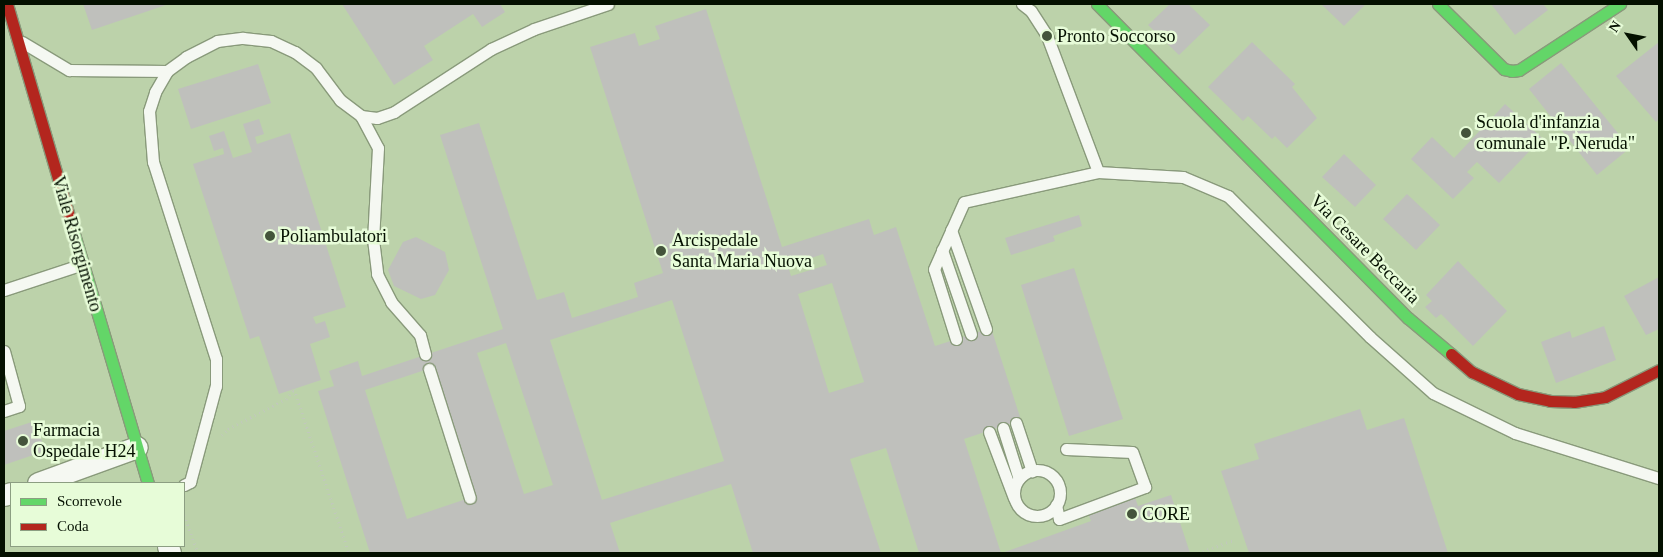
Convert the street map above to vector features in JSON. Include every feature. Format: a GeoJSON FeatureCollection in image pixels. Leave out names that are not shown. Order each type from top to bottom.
{"type":"FeatureCollection","features":[{"type":"Feature","properties":{"kind":"street","name":"Viale Risorgimento"},"geometry":{"type":"LineString","coordinates":[[7,4],[148,482]]}},
{"type":"Feature","properties":{"kind":"street","name":"Via Cesare Beccaria"},"geometry":{"type":"LineString","coordinates":[[1097,4],[1408,318],[1472,372],[1518,394],[1568,402],[1605,397],[1659,370]]}},
{"type":"Feature","properties":{"kind":"street"},"geometry":{"type":"LineString","coordinates":[[1438,4],[1504,69],[1512,71],[1519,70],[1620,4]]}},
{"type":"Feature","properties":{"kind":"street"},"geometry":{"type":"LineString","coordinates":[[41,482],[137,447]]}},
{"type":"Feature","properties":{"kind":"lane"},"geometry":{"type":"LineString","coordinates":[[361,116],[377,118],[394,112],[491,49],[534,29],[608,4]]}},
{"type":"Feature","properties":{"kind":"lane"},"geometry":{"type":"LineString","coordinates":[[1022,4],[1032,11],[1048,36],[1098,172]]}},
{"type":"Feature","properties":{"kind":"lane"},"geometry":{"type":"LineString","coordinates":[[185,484],[190,482],[216,386],[216,359],[153,162],[149,111],[154,92],[168,71],[186,57],[217,41],[243,38],[270,41],[295,52],[316,68],[340,100],[361,116],[378,148],[372,239],[377,274],[391,302],[420,335],[425,354]]}},
{"type":"Feature","properties":{"kind":"lane"},"geometry":{"type":"LineString","coordinates":[[18,40],[69,70],[168,71]]}},
{"type":"Feature","properties":{"kind":"lane"},"geometry":{"type":"LineString","coordinates":[[956,339],[934,269],[964,202],[1098,172],[1182,177],[1228,196],[1370,337],[1433,393],[1514,433],[1659,478]]}},
{"type":"Feature","properties":{"kind":"lane"},"geometry":{"type":"LineString","coordinates":[[951,230],[986,329]]}},
{"type":"Feature","properties":{"kind":"lane"},"geometry":{"type":"LineString","coordinates":[[942,250],[971,334]]}},
{"type":"Feature","properties":{"kind":"lane"},"geometry":{"type":"LineString","coordinates":[[4,290],[83,264]]}},
{"type":"Feature","properties":{"kind":"lane"},"geometry":{"type":"LineString","coordinates":[[4,351],[20,406],[4,411]]}},
{"type":"Feature","properties":{"kind":"lane"},"geometry":{"type":"LineString","coordinates":[[429,369],[470,498]]}},
{"type":"Feature","properties":{"kind":"lane"},"geometry":{"type":"LineString","coordinates":[[1016,422],[1032,471]]}},
{"type":"Feature","properties":{"kind":"lane"},"geometry":{"type":"LineString","coordinates":[[1003,428],[1019,479],[1015,499]]}},
{"type":"Feature","properties":{"kind":"lane"},"geometry":{"type":"LineString","coordinates":[[989,432],[1008,490],[1018,506],[1030,515],[1044,515],[1056,505]]}},
{"type":"Feature","properties":{"kind":"lane"},"geometry":{"type":"LineString","coordinates":[[1019,479],[1032,471],[1047,472],[1053,477],[1060,491],[1056,505],[1059,519],[1145,487],[1132,452],[1066,450]]}},
{"type":"Feature","properties":{"kind":"path"},"geometry":{"type":"LineString","coordinates":[[220,438],[228,429],[286,399],[294,389],[349,553]]}},
{"type":"Feature","properties":{"kind":"path"},"geometry":{"type":"LineString","coordinates":[[185,518],[198,553]]}},
{"type":"Feature","properties":{"kind":"path"},"geometry":{"type":"LineString","coordinates":[[1198,553],[1234,540]]}},
{"type":"Feature","properties":{"kind":"building"},"geometry":{"type":"Polygon","coordinates":[[[83,4],[169,4],[92,30],[83,4]]]}},
{"type":"Feature","properties":{"kind":"building"},"geometry":{"type":"Polygon","coordinates":[[[342,4],[500,4],[505,12],[482,27],[473,14],[424,46],[433,60],[394,85],[342,4]]]}},
{"type":"Feature","properties":{"kind":"building"},"geometry":{"type":"Polygon","coordinates":[[[1170,4],[1188,4],[1210,25],[1179,55],[1148,25],[1170,4]]]}},
{"type":"Feature","properties":{"kind":"building"},"geometry":{"type":"Polygon","coordinates":[[[1321,4],[1366,4],[1344,26],[1321,4]]]}},
{"type":"Feature","properties":{"kind":"building"},"geometry":{"type":"Polygon","coordinates":[[[1491,4],[1543,4],[1548,10],[1515,35],[1491,4]]]}},
{"type":"Feature","properties":{"kind":"building"},"geometry":{"type":"Polygon","coordinates":[[[706,9],[782,247],[869,219],[874,235],[896,227],[935,346],[991,328],[1021,420],[964,439],[1001,553],[919,553],[886,448],[850,459],[881,553],[753,553],[731,484],[610,523],[620,553],[370,553],[318,391],[334,386],[329,371],[358,361],[362,376],[503,329],[440,135],[479,123],[537,300],[564,292],[572,318],[638,297],[634,283],[663,273],[590,47],[635,33],[639,46],[660,39],[655,26],[706,9]],[[823,254],[788,266],[791,276],[827,265],[823,254]],[[832,283],[798,294],[829,393],[864,382],[832,283]],[[672,300],[550,340],[602,500],[724,461],[672,300]],[[506,343],[477,353],[524,494],[553,485],[506,343]],[[434,367],[365,390],[407,519],[475,496],[434,367]]]}},
{"type":"Feature","properties":{"kind":"building"},"geometry":{"type":"Polygon","coordinates":[[[1252,42],[1295,84],[1292,87],[1317,118],[1287,148],[1275,136],[1272,139],[1248,116],[1243,121],[1208,87],[1252,42]]]}},
{"type":"Feature","properties":{"kind":"building"},"geometry":{"type":"Polygon","coordinates":[[[1659,42],[1659,119],[1656,122],[1616,76],[1659,42]]]}},
{"type":"Feature","properties":{"kind":"building"},"geometry":{"type":"Polygon","coordinates":[[[1561,63],[1630,148],[1597,175],[1529,89],[1561,63]]]}},
{"type":"Feature","properties":{"kind":"building"},"geometry":{"type":"Polygon","coordinates":[[[258,64],[271,103],[191,129],[178,89],[258,64]]]}},
{"type":"Feature","properties":{"kind":"building"},"geometry":{"type":"Polygon","coordinates":[[[1505,104],[1542,138],[1499,183],[1477,162],[1467,172],[1474,178],[1453,199],[1411,159],[1432,137],[1454,158],[1505,104]]]}},
{"type":"Feature","properties":{"kind":"building","name":"Poliambulatori"},"geometry":{"type":"Polygon","coordinates":[[[259,119],[264,134],[255,137],[257,144],[290,133],[346,307],[313,317],[316,324],[325,321],[330,337],[310,344],[321,380],[279,394],[259,336],[250,339],[193,164],[224,154],[223,148],[214,151],[209,136],[224,131],[233,158],[252,152],[243,124],[259,119]]]}},
{"type":"Feature","properties":{"kind":"building"},"geometry":{"type":"Polygon","coordinates":[[[1344,154],[1376,185],[1355,207],[1322,177],[1344,154]]]}},
{"type":"Feature","properties":{"kind":"building"},"geometry":{"type":"Polygon","coordinates":[[[1407,194],[1440,225],[1416,250],[1383,219],[1407,194]]]}},
{"type":"Feature","properties":{"kind":"building"},"geometry":{"type":"Polygon","coordinates":[[[1079,215],[1082,226],[1053,236],[1055,241],[1011,255],[1005,238],[1079,215]]]}},
{"type":"Feature","properties":{"kind":"building"},"geometry":{"type":"Polygon","coordinates":[[[416,237],[445,252],[449,270],[435,295],[421,299],[394,286],[388,270],[403,242],[416,237]]]}},
{"type":"Feature","properties":{"kind":"building"},"geometry":{"type":"Polygon","coordinates":[[[1458,261],[1507,311],[1473,346],[1441,314],[1436,318],[1425,307],[1432,301],[1426,295],[1458,261]]]}},
{"type":"Feature","properties":{"kind":"building"},"geometry":{"type":"Polygon","coordinates":[[[1074,268],[1123,419],[1069,436],[1021,285],[1074,268]]]}},
{"type":"Feature","properties":{"kind":"building"},"geometry":{"type":"Polygon","coordinates":[[[1659,277],[1659,329],[1646,335],[1624,296],[1659,277]]]}},
{"type":"Feature","properties":{"kind":"building"},"geometry":{"type":"Polygon","coordinates":[[[1604,326],[1616,360],[1556,383],[1541,342],[1570,331],[1572,338],[1604,326]]]}},
{"type":"Feature","properties":{"kind":"building"},"geometry":{"type":"Polygon","coordinates":[[[1360,409],[1367,430],[1404,418],[1448,553],[1249,553],[1221,471],[1259,459],[1254,444],[1360,409]]]}},
{"type":"Feature","properties":{"kind":"building","name":"Farmacia Ospedale H24"},"geometry":{"type":"Polygon","coordinates":[[[35,421],[45,451],[4,465],[4,431],[35,421]]]}},
{"type":"Feature","properties":{"kind":"building","name":"CORE"},"geometry":{"type":"Polygon","coordinates":[[[1131,486],[1138,506],[1171,495],[1190,553],[1002,553],[1091,521],[1084,503],[1131,486]]]}},
{"type":"Feature","properties":{"kind":"traffic: fast"},"geometry":{"type":"LineString","coordinates":[[1097,4],[1408,318],[1451,354]]}},
{"type":"Feature","properties":{"kind":"traffic: fast"},"geometry":{"type":"LineString","coordinates":[[1438,4],[1504,69],[1512,71],[1519,70],[1620,4]]}},
{"type":"Feature","properties":{"kind":"traffic: fast"},"geometry":{"type":"LineString","coordinates":[[72,227],[148,482]]}},
{"type":"Feature","properties":{"kind":"traffic: jam"},"geometry":{"type":"LineString","coordinates":[[7,4],[72,227]]}},
{"type":"Feature","properties":{"kind":"traffic: jam"},"geometry":{"type":"LineString","coordinates":[[1451,354],[1472,372],[1518,394],[1550,401],[1574,402],[1605,397],[1659,370]]}},
{"type":"Feature","properties":{"kind":"place","name":"Pronto Soccorso"},"geometry":{"type":"Point","coordinates":[1047,36]}},
{"type":"Feature","properties":{"kind":"place","name":"Scuola d'infanzia comunale \"P. Neruda\""},"geometry":{"type":"Point","coordinates":[1466,133]}},
{"type":"Feature","properties":{"kind":"place","name":"Poliambulatori"},"geometry":{"type":"Point","coordinates":[270,236]}},
{"type":"Feature","properties":{"kind":"place","name":"Arcispedale Santa Maria Nuova"},"geometry":{"type":"Point","coordinates":[661,251]}},
{"type":"Feature","properties":{"kind":"place","name":"Farmacia Ospedale H24"},"geometry":{"type":"Point","coordinates":[23,441]}},
{"type":"Feature","properties":{"kind":"place","name":"CORE"},"geometry":{"type":"Point","coordinates":[1132,514]}}]}
